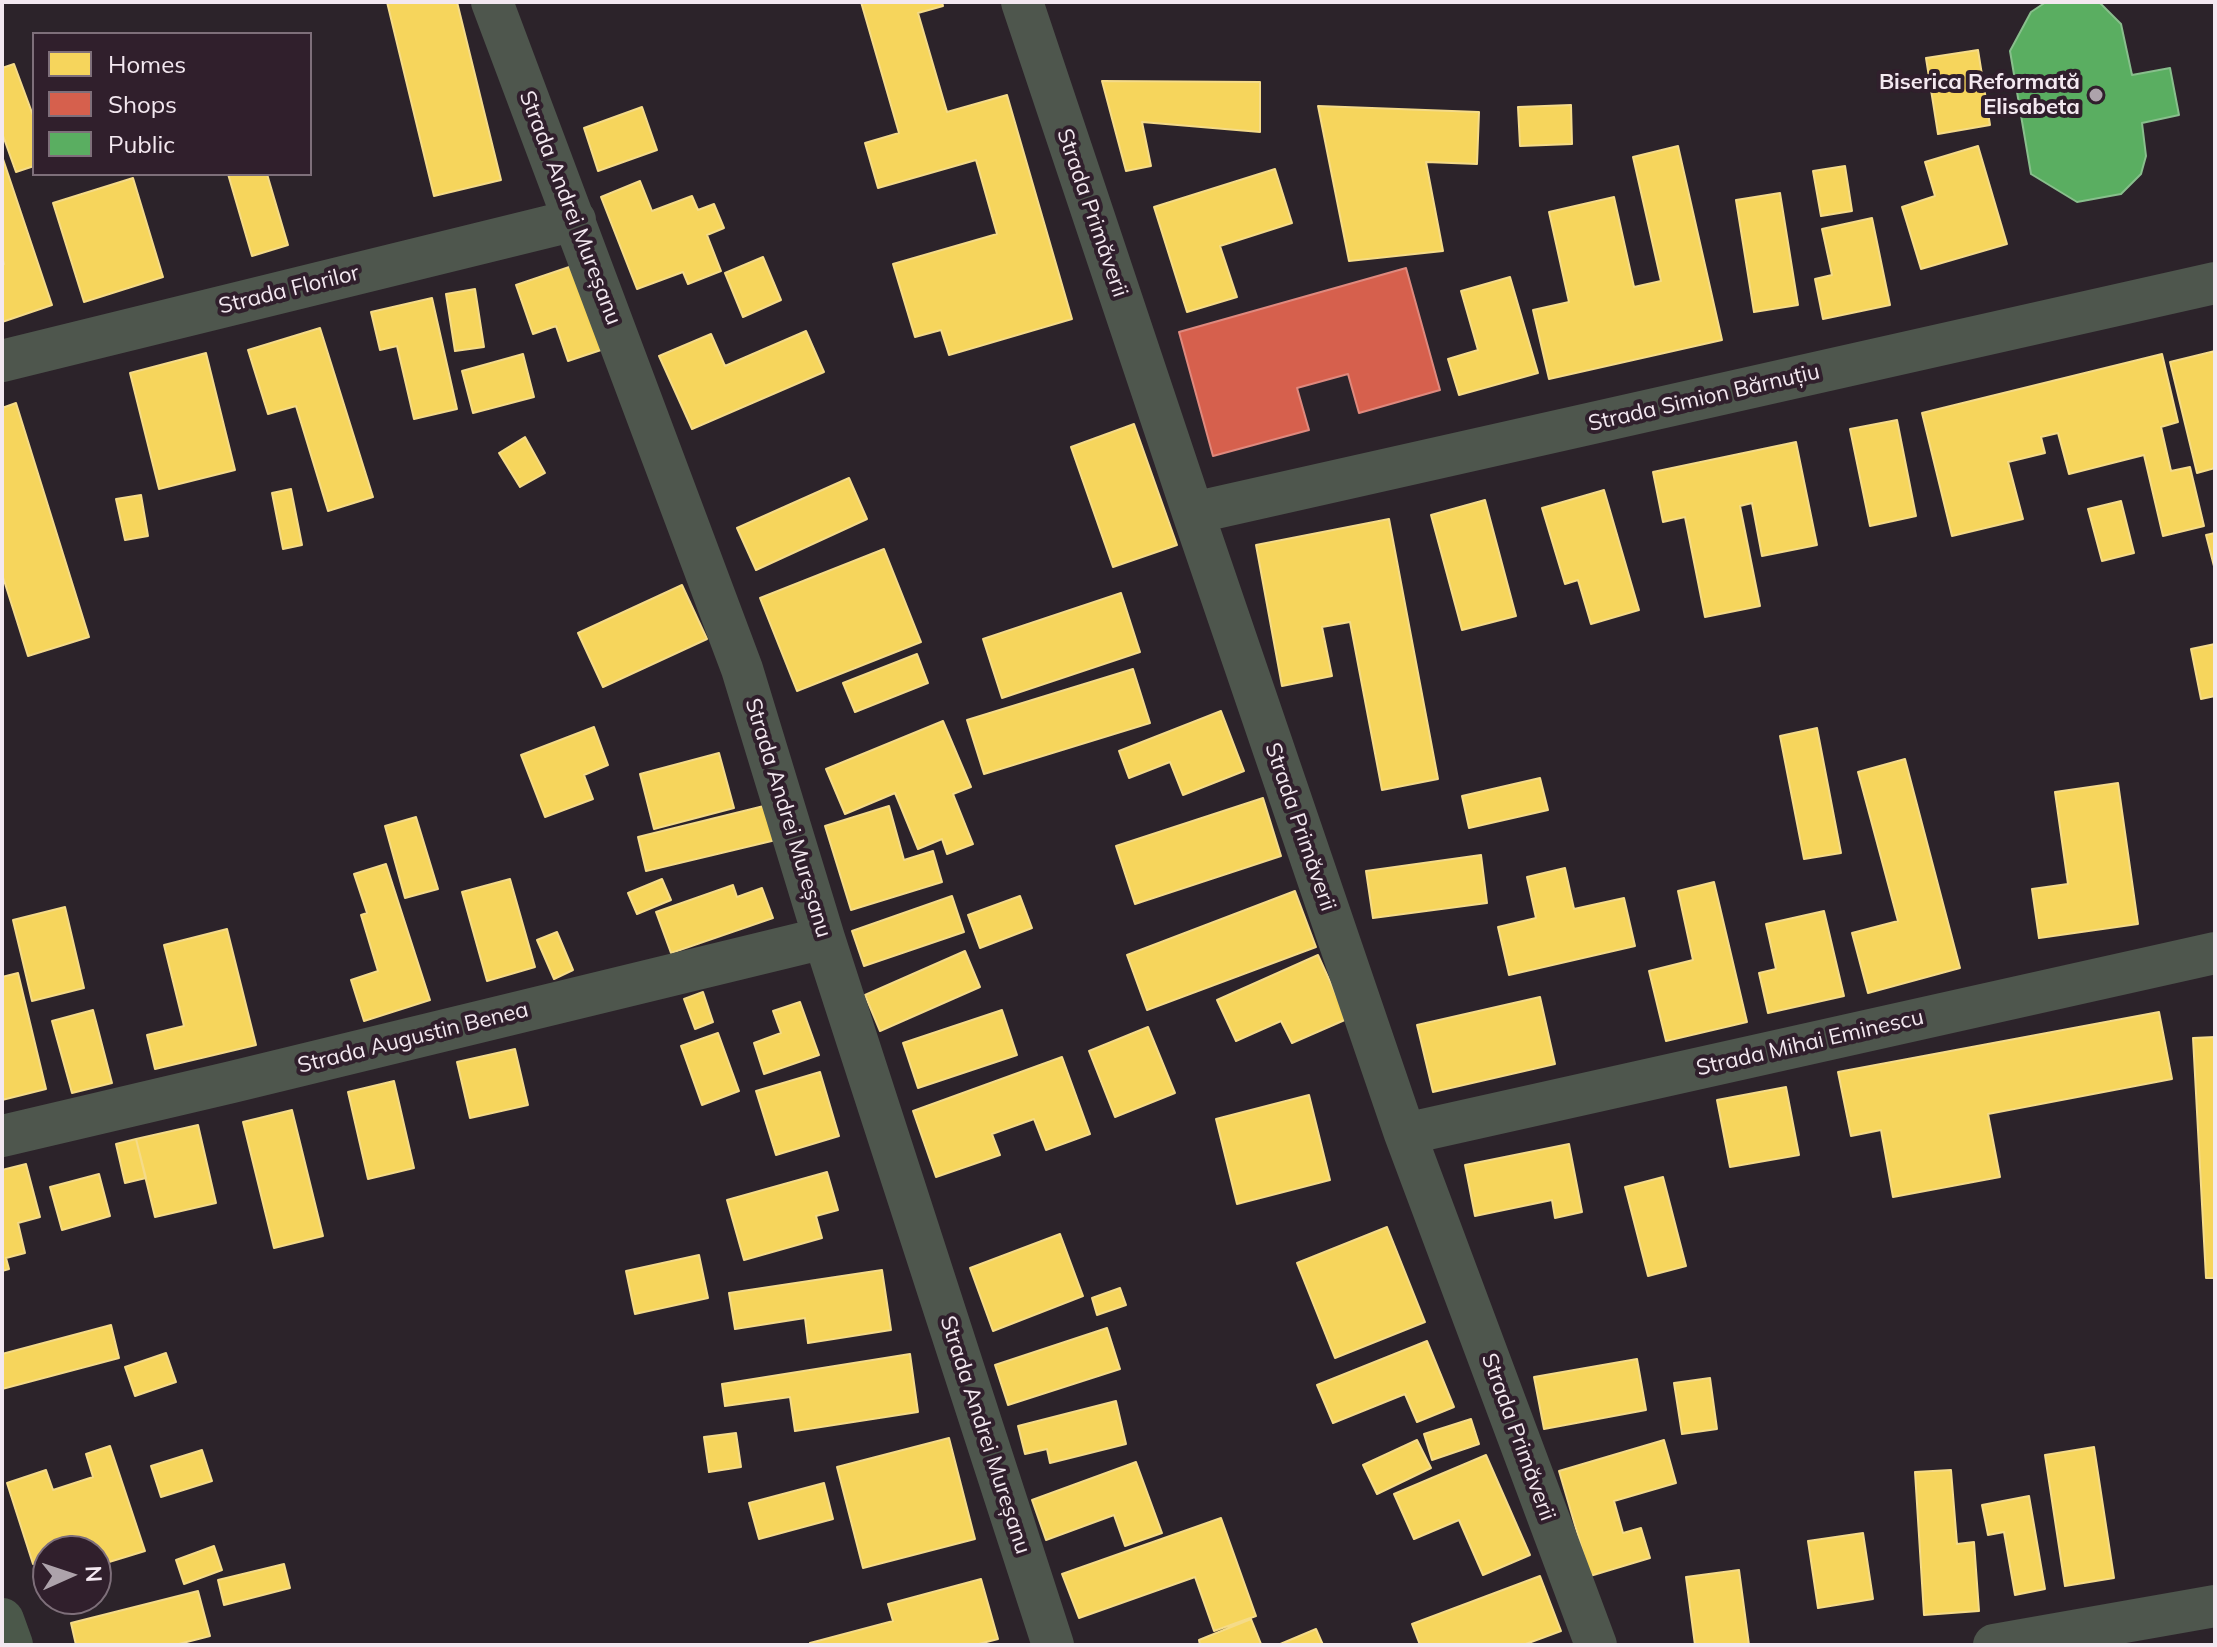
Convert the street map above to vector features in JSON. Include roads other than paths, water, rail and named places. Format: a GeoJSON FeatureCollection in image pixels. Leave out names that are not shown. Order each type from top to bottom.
{"type":"FeatureCollection","features":[{"type":"Feature","properties":{"kind":"main road"},"geometry":{"type":"LineString","coordinates":[[2,1620],[11,1645]]}},
{"type":"Feature","properties":{"kind":"street","name":"Strada Andrei Mureșanu"},"geometry":{"type":"LineString","coordinates":[[492,2],[742,669],[824,938],[1053,1645]]}},
{"type":"Feature","properties":{"kind":"street","name":"Strada Primăverii"},"geometry":{"type":"LineString","coordinates":[[1022,2],[1405,1134],[1596,1645]]}},
{"type":"Feature","properties":{"kind":"street","name":"Strada Florilor"},"geometry":{"type":"LineString","coordinates":[[2,361],[575,220]]}},
{"type":"Feature","properties":{"kind":"street","name":"Strada Simion Bărnuțiu"},"geometry":{"type":"LineString","coordinates":[[1193,513],[2215,283]]}},
{"type":"Feature","properties":{"kind":"street","name":"Strada Augustin Benea"},"geometry":{"type":"LineString","coordinates":[[2,1136],[824,938]]}},
{"type":"Feature","properties":{"kind":"street","name":"Strada Mihai Eminescu"},"geometry":{"type":"LineString","coordinates":[[1405,1134],[2215,953]]}},
{"type":"Feature","properties":{"kind":"street"},"geometry":{"type":"LineString","coordinates":[[1994,1645],[2215,1606]]}},
{"type":"Feature","properties":{"kind":"place","name":"Biserica Reformată Elisabeta"},"geometry":{"type":"Point","coordinates":[2096,95]}}]}
